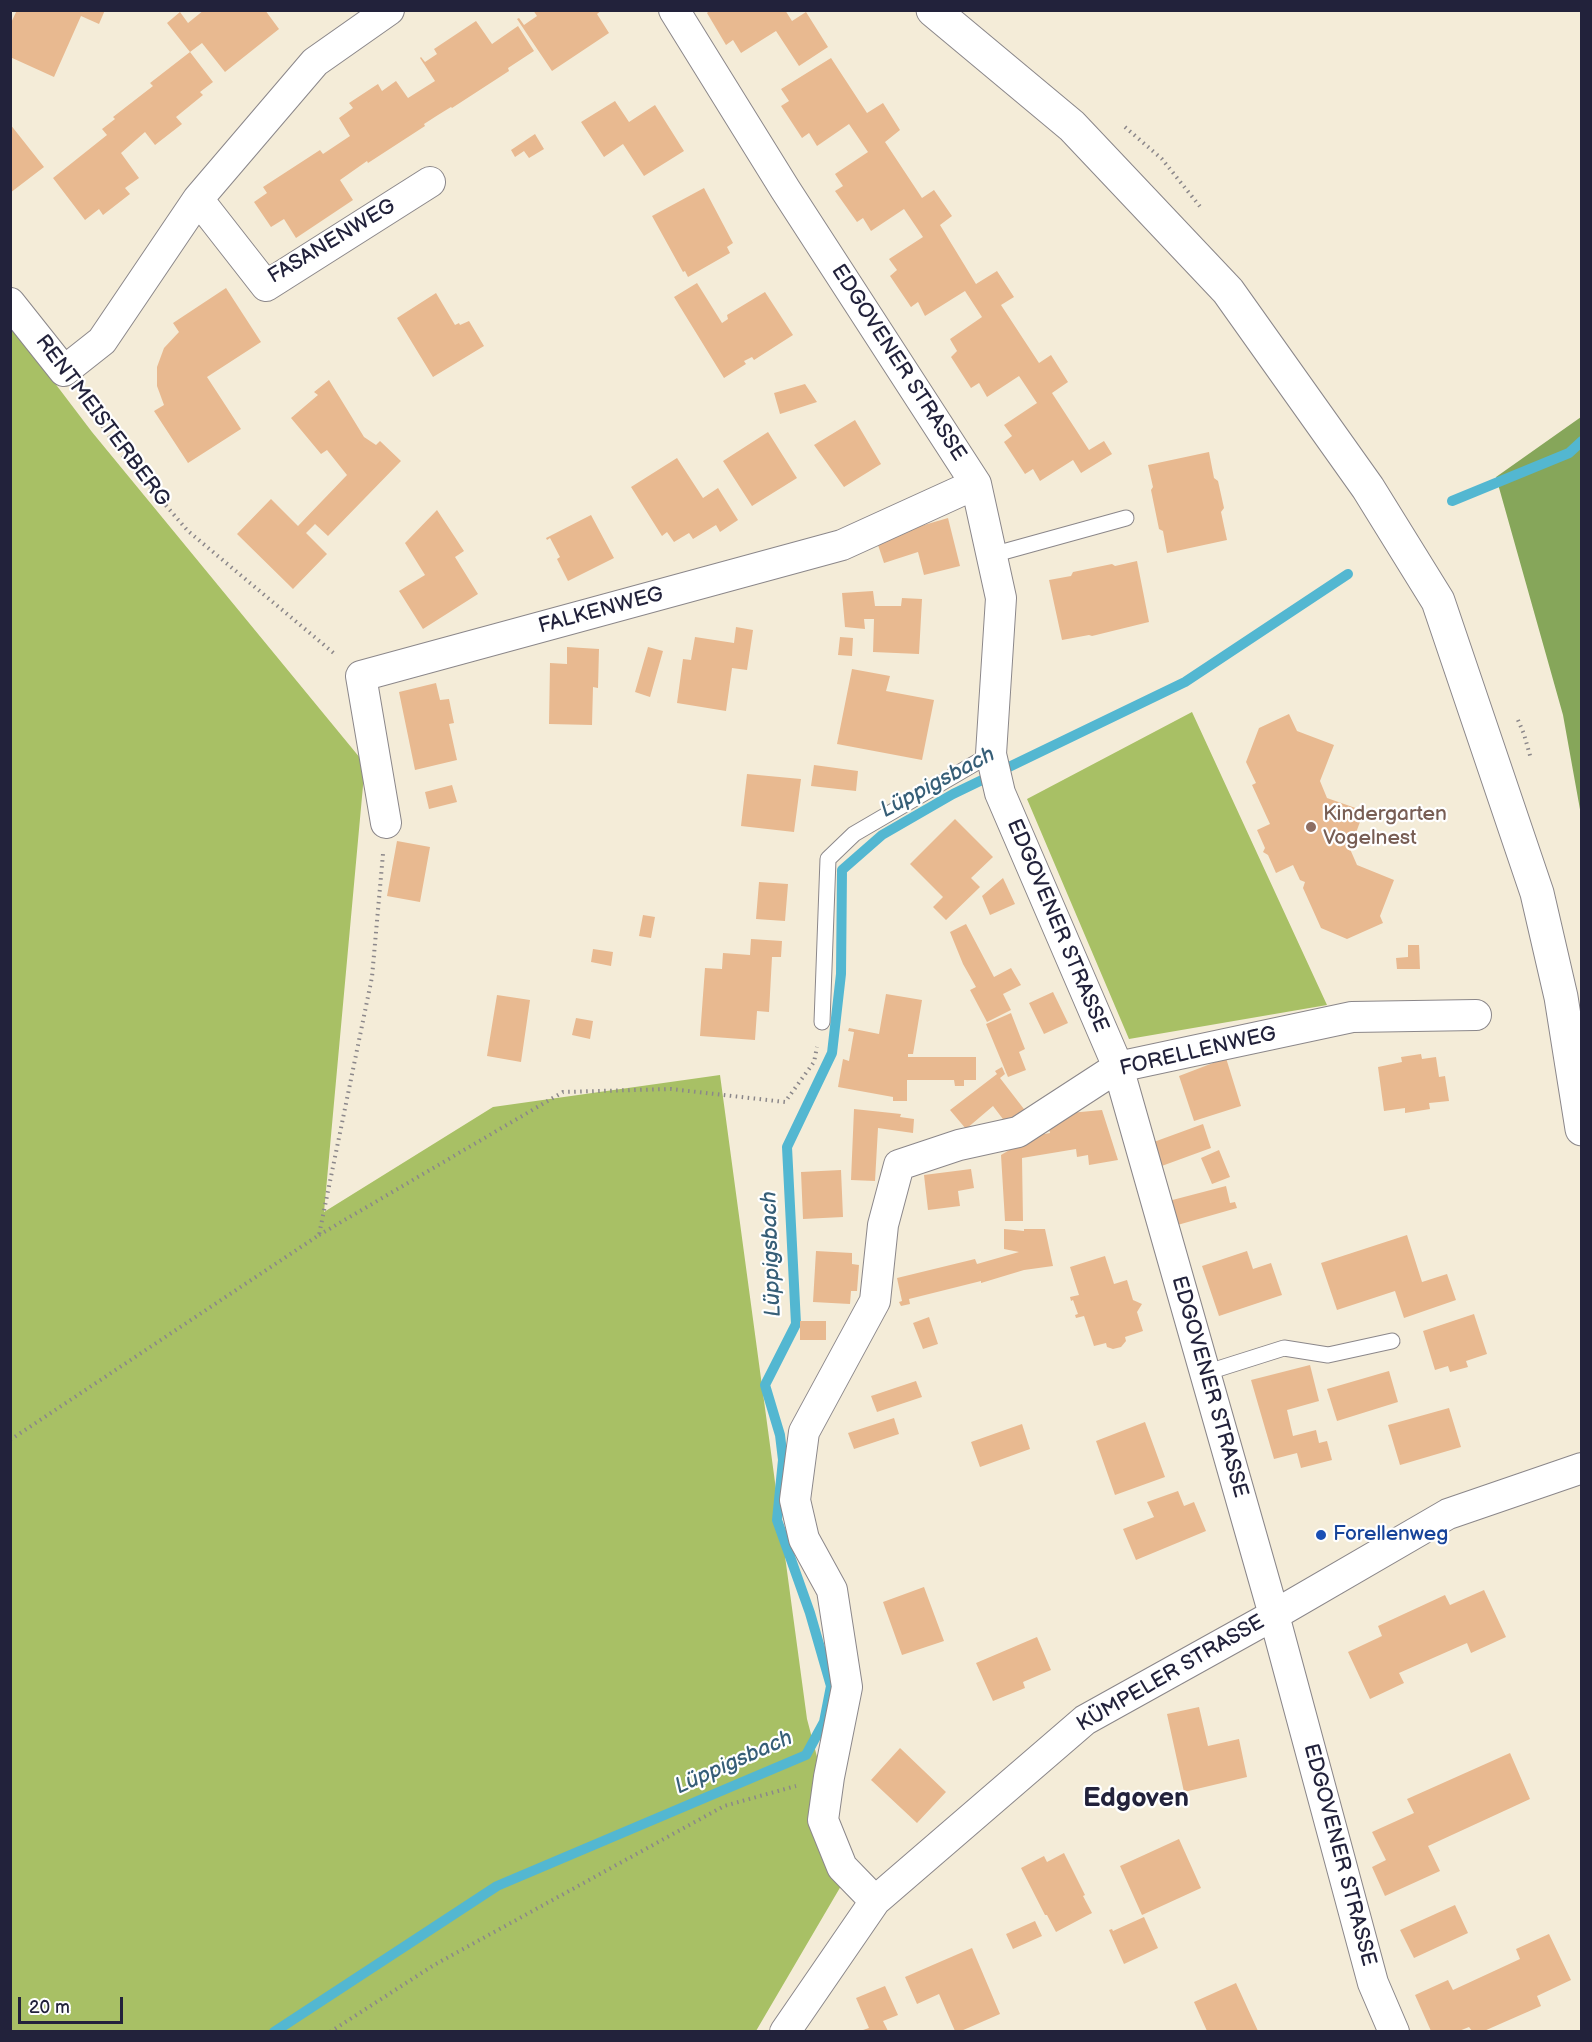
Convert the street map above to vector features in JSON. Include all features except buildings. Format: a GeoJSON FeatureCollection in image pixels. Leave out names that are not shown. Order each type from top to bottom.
{"type":"FeatureCollection","features":[{"type":"Feature","properties":{"kind":"main road"},"geometry":{"type":"LineString","coordinates":[[933,10],[1072,126],[1228,291],[1368,488],[1438,601],[1537,893],[1561,997],[1581,1129]]}},
{"type":"Feature","properties":{"kind":"street"},"geometry":{"type":"LineString","coordinates":[[64,371],[102,340],[198,199],[315,62],[389,10]]}},
{"type":"Feature","properties":{"kind":"street","name":"EDGOVENER STRASSE"},"geometry":{"type":"LineString","coordinates":[[674,10],[791,199],[976,484],[1001,598],[991,754],[1000,793],[1118,1067],[1274,1615],[1373,1983],[1394,2031]]}},
{"type":"Feature","properties":{"kind":"street","name":"FASANENWEG"},"geometry":{"type":"LineString","coordinates":[[198,199],[266,286],[430,182]]}},
{"type":"Feature","properties":{"kind":"street","name":"RENTMEISTERBERG"},"geometry":{"type":"LineString","coordinates":[[10,303],[64,371]]}},
{"type":"Feature","properties":{"kind":"street","name":"FALKENWEG"},"geometry":{"type":"LineString","coordinates":[[361,676],[842,545],[976,484]]}},
{"type":"Feature","properties":{"kind":"street"},"geometry":{"type":"LineString","coordinates":[[361,676],[386,823]]}},
{"type":"Feature","properties":{"kind":"street","name":"FORELLENWEG"},"geometry":{"type":"LineString","coordinates":[[875,1901],[842,1867],[822,1820],[828,1778],[848,1687],[832,1590],[804,1539],[795,1500],[804,1432],[875,1301],[883,1225],[899,1165],[959,1145],[1018,1132],[1118,1067],[1352,1017],[1476,1015]]}},
{"type":"Feature","properties":{"kind":"street","name":"KÜMPELER STRASSE"},"geometry":{"type":"LineString","coordinates":[[784,2031],[875,1901],[1086,1720],[1448,1514],[1581,1468]]}},
{"type":"Feature","properties":{"kind":"lane"},"geometry":{"type":"LineString","coordinates":[[992,555],[1126,518]]}},
{"type":"Feature","properties":{"kind":"lane"},"geometry":{"type":"LineString","coordinates":[[822,1023],[828,859],[854,834],[991,754]]}},
{"type":"Feature","properties":{"kind":"lane"},"geometry":{"type":"LineString","coordinates":[[1205,1373],[1284,1348],[1328,1355],[1392,1341]]}},
{"type":"Feature","properties":{"kind":"path","name":"RENTMEISTERBERG"},"geometry":{"type":"LineString","coordinates":[[64,371],[122,455],[188,531],[361,676]]}},
{"type":"Feature","properties":{"kind":"path"},"geometry":{"type":"LineString","coordinates":[[320,1235],[372,977],[386,823]]}},
{"type":"Feature","properties":{"kind":"path"},"geometry":{"type":"LineString","coordinates":[[10,1440],[320,1235],[563,1092],[671,1089],[785,1102],[814,1062],[822,1023]]}},
{"type":"Feature","properties":{"kind":"path"},"geometry":{"type":"LineString","coordinates":[[330,2031],[434,1965],[724,1806],[828,1778]]}},
{"type":"Feature","properties":{"kind":"green space"},"geometry":{"type":"Polygon","coordinates":[[[10,324],[92,432],[365,764],[324,1212],[493,1107],[720,1075],[807,1719],[848,1874],[756,2031],[11,2031],[10,324]]]}},
{"type":"Feature","properties":{"kind":"green space"},"geometry":{"type":"Polygon","coordinates":[[[1581,417],[1581,815],[1563,715],[1496,477],[1581,417]]]}},
{"type":"Feature","properties":{"kind":"green space"},"geometry":{"type":"Polygon","coordinates":[[[1192,712],[1327,1005],[1129,1039],[1027,799],[1192,712]]]}},
{"type":"Feature","properties":{"kind":"waterway","name":"Lüppigsbach"},"geometry":{"type":"LineString","coordinates":[[1452,501],[1569,453],[1582,441]]}},
{"type":"Feature","properties":{"kind":"waterway","name":"Lüppigsbach"},"geometry":{"type":"LineString","coordinates":[[274,2032],[497,1886],[806,1755],[824,1722],[831,1686],[810,1613],[777,1520],[783,1460],[780,1435],[765,1385],[796,1324],[787,1147],[832,1053],[841,974],[842,870],[882,835],[953,794],[1185,682],[1348,574]]}},
{"type":"Feature","properties":{"kind":"place","name":"Kindergarten Vogelnest"},"geometry":{"type":"Point","coordinates":[1311,827]}},
{"type":"Feature","properties":{"kind":"place","name":"Forellenweg"},"geometry":{"type":"Point","coordinates":[1321,1535]}},
{"type":"Feature","properties":{"kind":"district","name":"Edgoven"},"geometry":{"type":"Point","coordinates":[1136,1799]}}]}
